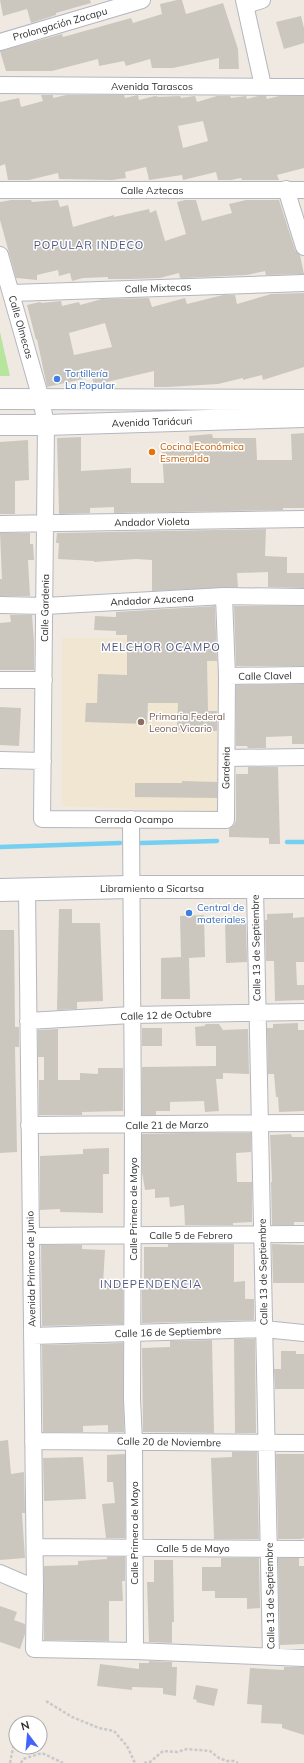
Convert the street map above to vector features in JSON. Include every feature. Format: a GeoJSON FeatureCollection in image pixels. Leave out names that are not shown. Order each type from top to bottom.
{"type":"FeatureCollection","features":[{"type":"Feature","properties":{"kind":"main road","name":"Libramiento a Sicartsa"},"geometry":{"type":"LineString","coordinates":[[0,890],[130,887],[304,887]]}},
{"type":"Feature","properties":{"kind":"street","name":"Prolongación Zacapu"},"geometry":{"type":"LineString","coordinates":[[0,42],[142,0]]}},
{"type":"Feature","properties":{"kind":"street"},"geometry":{"type":"LineString","coordinates":[[262,0],[245,2],[263,86]]}},
{"type":"Feature","properties":{"kind":"street","name":"Avenida Tarascos"},"geometry":{"type":"LineString","coordinates":[[0,85],[304,87]]}},
{"type":"Feature","properties":{"kind":"street"},"geometry":{"type":"LineString","coordinates":[[286,189],[304,247]]}},
{"type":"Feature","properties":{"kind":"street","name":"Calle Aztecas"},"geometry":{"type":"LineString","coordinates":[[0,190],[304,190]]}},
{"type":"Feature","properties":{"kind":"street","name":"Calle Olmecas"},"geometry":{"type":"LineString","coordinates":[[0,255],[41,399]]}},
{"type":"Feature","properties":{"kind":"street","name":"Calle Mixtecas"},"geometry":{"type":"LineString","coordinates":[[12,293],[304,282]]}},
{"type":"Feature","properties":{"kind":"street"},"geometry":{"type":"LineString","coordinates":[[0,399],[304,400]]}},
{"type":"Feature","properties":{"kind":"street","name":"Calle Gardenia"},"geometry":{"type":"LineString","coordinates":[[41,399],[46,425],[42,818]]}},
{"type":"Feature","properties":{"kind":"street","name":"Avenida Tariácuri"},"geometry":{"type":"LineString","coordinates":[[0,425],[46,425],[304,417]]}},
{"type":"Feature","properties":{"kind":"street","name":"Andador Violeta"},"geometry":{"type":"LineString","coordinates":[[0,524],[304,520]]}},
{"type":"Feature","properties":{"kind":"street","name":"Andador Azucena"},"geometry":{"type":"LineString","coordinates":[[0,605],[45,606],[224,596],[304,597]]}},
{"type":"Feature","properties":{"kind":"street","name":"Gardenia"},"geometry":{"type":"LineString","coordinates":[[224,596],[227,676],[226,820]]}},
{"type":"Feature","properties":{"kind":"street","name":"Calle Clavel"},"geometry":{"type":"LineString","coordinates":[[227,676],[304,675]]}},
{"type":"Feature","properties":{"kind":"street"},"geometry":{"type":"LineString","coordinates":[[0,680],[44,680]]}},
{"type":"Feature","properties":{"kind":"street"},"geometry":{"type":"LineString","coordinates":[[227,758],[304,757]]}},
{"type":"Feature","properties":{"kind":"street"},"geometry":{"type":"LineString","coordinates":[[0,760],[43,761]]}},
{"type":"Feature","properties":{"kind":"street","name":"Cerrada Ocampo"},"geometry":{"type":"LineString","coordinates":[[42,818],[226,820]]}},
{"type":"Feature","properties":{"kind":"street","name":"Calle Primero de Mayo"},"geometry":{"type":"LineString","coordinates":[[131,819],[130,887],[133,1125],[132,1399],[134,1442],[135,1651]]}},
{"type":"Feature","properties":{"kind":"street","name":"Calle 13 de Septiembre"},"geometry":{"type":"LineString","coordinates":[[255,888],[271,1657]]}},
{"type":"Feature","properties":{"kind":"street","name":"Avenida Primero de Junio"},"geometry":{"type":"LineString","coordinates":[[27,890],[35,1547],[34,1649],[135,1651]]}},
{"type":"Feature","properties":{"kind":"street","name":"Calle 12 de Octubre"},"geometry":{"type":"LineString","coordinates":[[28,1020],[258,1012],[304,1012]]}},
{"type":"Feature","properties":{"kind":"street","name":"Calle 21 de Marzo"},"geometry":{"type":"LineString","coordinates":[[29,1125],[304,1123]]}},
{"type":"Feature","properties":{"kind":"street","name":"Calle 5 de Febrero"},"geometry":{"type":"LineString","coordinates":[[31,1236],[304,1234]]}},
{"type":"Feature","properties":{"kind":"street","name":"Calle 16 de Septiembre"},"geometry":{"type":"LineString","coordinates":[[32,1336],[264,1329],[304,1333]]}},
{"type":"Feature","properties":{"kind":"street","name":"Calle 20 de Noviembre"},"geometry":{"type":"LineString","coordinates":[[33,1441],[304,1443]]}},
{"type":"Feature","properties":{"kind":"street","name":"Calle 5 de Mayo"},"geometry":{"type":"LineString","coordinates":[[35,1547],[304,1549]]}},
{"type":"Feature","properties":{"kind":"street"},"geometry":{"type":"LineString","coordinates":[[0,1573],[35,1588]]}},
{"type":"Feature","properties":{"kind":"street"},"geometry":{"type":"LineString","coordinates":[[135,1651],[304,1658]]}},
{"type":"Feature","properties":{"kind":"path"},"geometry":{"type":"LineString","coordinates":[[46,1701],[77,1720],[98,1728],[114,1731],[127,1746],[135,1763]]}},
{"type":"Feature","properties":{"kind":"path"},"geometry":{"type":"LineString","coordinates":[[144,1763],[150,1762],[163,1752],[177,1752],[187,1749],[210,1751],[219,1758],[238,1763]]}},
{"type":"Feature","properties":{"kind":"path"},"geometry":{"type":"LineString","coordinates":[[20,1763],[22,1759],[42,1753],[63,1763]]}},
{"type":"Feature","properties":{"kind":"shaded area","name":"Primaria Federal Leona Vicario"},"geometry":{"type":"Polygon","coordinates":[[[62,638],[220,638],[221,812],[62,806],[62,638]]]}},
{"type":"Feature","properties":{"kind":"green space"},"geometry":{"type":"Polygon","coordinates":[[[0,332],[10,376],[0,376],[0,332]]]}},
{"type":"Feature","properties":{"kind":"building"},"geometry":{"type":"Polygon","coordinates":[[[0,0],[90,0],[91,3],[56,13],[56,15],[31,23],[27,9],[3,16],[0,0]]]}},
{"type":"Feature","properties":{"kind":"building"},"geometry":{"type":"Polygon","coordinates":[[[182,0],[186,14],[223,3],[238,49],[239,69],[219,69],[219,58],[173,68],[152,68],[150,59],[126,66],[124,61],[99,66],[98,59],[52,71],[6,71],[0,51],[62,34],[63,37],[131,18],[133,23],[162,14],[160,4],[182,0]]]}},
{"type":"Feature","properties":{"kind":"building"},"geometry":{"type":"Polygon","coordinates":[[[301,16],[304,28],[304,43],[284,49],[276,22],[301,16]]]}},
{"type":"Feature","properties":{"kind":"building"},"geometry":{"type":"Polygon","coordinates":[[[41,95],[53,95],[53,98],[66,95],[124,95],[125,98],[138,95],[139,100],[155,96],[180,96],[181,98],[195,96],[197,102],[217,96],[230,96],[231,98],[246,96],[247,99],[258,96],[266,96],[267,99],[279,96],[304,96],[304,168],[277,175],[279,180],[242,180],[241,178],[218,180],[216,172],[183,180],[182,175],[149,180],[146,167],[125,172],[126,178],[112,180],[59,179],[58,173],[29,180],[8,180],[5,164],[0,166],[0,102],[19,98],[21,107],[43,101],[41,95]],[[203,121],[178,126],[183,148],[208,141],[203,121]]]}},
{"type":"Feature","properties":{"kind":"building"},"geometry":{"type":"Polygon","coordinates":[[[11,200],[31,200],[32,202],[58,200],[60,207],[68,205],[73,227],[114,215],[114,217],[149,209],[150,213],[156,210],[165,241],[186,234],[177,202],[196,200],[202,221],[232,213],[229,204],[246,200],[279,200],[295,250],[300,255],[304,274],[266,275],[265,271],[247,275],[180,278],[179,273],[160,278],[108,279],[108,277],[83,278],[72,281],[70,273],[59,276],[58,270],[37,275],[37,280],[16,278],[0,220],[0,202],[11,200]]]}},
{"type":"Feature","properties":{"kind":"building"},"geometry":{"type":"Polygon","coordinates":[[[304,293],[304,367],[263,380],[262,375],[218,384],[167,387],[154,387],[154,371],[94,385],[92,377],[47,387],[37,339],[36,340],[27,305],[40,302],[61,301],[62,306],[79,302],[80,305],[102,299],[149,298],[152,307],[185,298],[187,304],[223,295],[235,295],[237,304],[271,294],[304,293]],[[105,323],[69,333],[74,355],[112,347],[105,323]]]}},
{"type":"Feature","properties":{"kind":"building"},"geometry":{"type":"Polygon","coordinates":[[[304,433],[304,508],[283,508],[283,510],[114,513],[114,507],[90,508],[90,513],[59,514],[57,438],[81,437],[81,471],[131,468],[131,483],[164,483],[162,452],[190,450],[189,436],[212,434],[213,438],[256,438],[257,460],[292,460],[291,434],[304,433]]]}},
{"type":"Feature","properties":{"kind":"building"},"geometry":{"type":"Polygon","coordinates":[[[28,440],[29,480],[15,481],[15,514],[0,514],[0,442],[28,440]]]}},
{"type":"Feature","properties":{"kind":"building"},"geometry":{"type":"Polygon","coordinates":[[[266,529],[265,556],[287,557],[287,573],[304,573],[304,588],[268,587],[268,572],[237,573],[238,587],[152,591],[152,560],[136,559],[94,562],[58,559],[59,543],[56,543],[57,533],[266,529]]]}},
{"type":"Feature","properties":{"kind":"building"},"geometry":{"type":"Polygon","coordinates":[[[0,533],[30,533],[30,544],[33,544],[34,560],[28,560],[30,596],[0,596],[0,579],[2,579],[0,533]]]}},
{"type":"Feature","properties":{"kind":"building"},"geometry":{"type":"Polygon","coordinates":[[[215,606],[217,661],[207,661],[208,711],[217,711],[217,731],[177,730],[178,703],[148,703],[147,724],[85,722],[86,703],[97,703],[98,674],[127,675],[127,635],[116,635],[116,631],[94,630],[95,616],[116,617],[116,612],[215,606]]]}},
{"type":"Feature","properties":{"kind":"building"},"geometry":{"type":"Polygon","coordinates":[[[234,606],[304,606],[304,666],[236,666],[234,606]]]}},
{"type":"Feature","properties":{"kind":"building"},"geometry":{"type":"Polygon","coordinates":[[[10,615],[32,615],[34,670],[0,670],[0,623],[11,622],[10,615]]]}},
{"type":"Feature","properties":{"kind":"building"},"geometry":{"type":"Polygon","coordinates":[[[304,684],[304,744],[292,744],[292,736],[266,737],[266,748],[236,746],[236,685],[304,684]]]}},
{"type":"Feature","properties":{"kind":"building"},"geometry":{"type":"Polygon","coordinates":[[[0,707],[21,708],[19,746],[0,745],[0,707]]]}},
{"type":"Feature","properties":{"kind":"building"},"geometry":{"type":"Polygon","coordinates":[[[248,767],[278,767],[280,844],[269,844],[269,838],[229,837],[229,829],[234,825],[236,820],[236,774],[248,774],[248,767]]]}},
{"type":"Feature","properties":{"kind":"building"},"geometry":{"type":"Polygon","coordinates":[[[182,781],[217,782],[217,798],[135,797],[135,783],[182,783],[182,781]]]}},
{"type":"Feature","properties":{"kind":"building"},"geometry":{"type":"Polygon","coordinates":[[[59,909],[72,909],[72,923],[100,923],[103,1001],[77,1002],[77,1009],[57,1010],[59,909]]]}},
{"type":"Feature","properties":{"kind":"building"},"geometry":{"type":"Polygon","coordinates":[[[293,913],[293,918],[304,917],[304,962],[296,962],[297,985],[304,985],[304,1000],[275,1001],[274,961],[266,961],[265,920],[267,920],[267,914],[293,913]]]}},
{"type":"Feature","properties":{"kind":"building"},"geometry":{"type":"Polygon","coordinates":[[[204,915],[205,957],[189,958],[190,999],[161,999],[161,958],[181,957],[180,916],[204,915]]]}},
{"type":"Feature","properties":{"kind":"building"},"geometry":{"type":"Polygon","coordinates":[[[225,921],[246,921],[247,962],[226,963],[225,921]]]}},
{"type":"Feature","properties":{"kind":"building"},"geometry":{"type":"Polygon","coordinates":[[[0,930],[14,930],[15,1027],[19,1027],[19,1047],[15,1047],[17,1152],[0,1153],[0,930]]]}},
{"type":"Feature","properties":{"kind":"building"},"geometry":{"type":"Polygon","coordinates":[[[298,1023],[298,1030],[304,1030],[304,1111],[279,1112],[274,1074],[268,1074],[267,1028],[273,1028],[273,1024],[298,1023]]]}},
{"type":"Feature","properties":{"kind":"building"},"geometry":{"type":"Polygon","coordinates":[[[206,1024],[219,1024],[223,1030],[248,1029],[249,1074],[223,1073],[223,1079],[216,1079],[219,1111],[205,1112],[204,1101],[170,1102],[170,1111],[156,1111],[156,1115],[142,1115],[142,1067],[216,1066],[216,1046],[196,1046],[195,1027],[204,1026],[206,1024]]]}},
{"type":"Feature","properties":{"kind":"building"},"geometry":{"type":"Polygon","coordinates":[[[142,1028],[162,1028],[162,1046],[142,1046],[142,1028]]]}},
{"type":"Feature","properties":{"kind":"building"},"geometry":{"type":"Polygon","coordinates":[[[58,1029],[58,1080],[80,1080],[80,1073],[98,1074],[98,1068],[123,1068],[123,1111],[82,1112],[82,1115],[39,1115],[39,1080],[44,1080],[44,1057],[38,1057],[38,1030],[58,1029]]]}},
{"type":"Feature","properties":{"kind":"building"},"geometry":{"type":"Polygon","coordinates":[[[251,1133],[251,1152],[236,1153],[237,1182],[252,1182],[252,1222],[233,1223],[233,1225],[185,1225],[184,1205],[170,1207],[169,1197],[155,1198],[155,1189],[145,1190],[142,1172],[142,1134],[251,1133]]]}},
{"type":"Feature","properties":{"kind":"building"},"geometry":{"type":"Polygon","coordinates":[[[291,1134],[292,1137],[304,1137],[304,1222],[294,1222],[294,1225],[272,1225],[270,1135],[291,1134]]]}},
{"type":"Feature","properties":{"kind":"building"},"geometry":{"type":"Polygon","coordinates":[[[109,1148],[109,1174],[103,1174],[103,1213],[60,1212],[60,1209],[40,1210],[40,1156],[83,1154],[83,1149],[109,1148]]]}},
{"type":"Feature","properties":{"kind":"building"},"geometry":{"type":"Polygon","coordinates":[[[168,1244],[234,1244],[234,1282],[245,1281],[245,1299],[254,1299],[254,1320],[142,1323],[144,1247],[168,1247],[168,1244]]]}},
{"type":"Feature","properties":{"kind":"building"},"geometry":{"type":"Polygon","coordinates":[[[272,1244],[304,1245],[304,1283],[273,1283],[272,1244]]]}},
{"type":"Feature","properties":{"kind":"building"},"geometry":{"type":"Polygon","coordinates":[[[41,1245],[82,1245],[82,1249],[105,1250],[103,1284],[123,1283],[123,1324],[42,1326],[41,1245]]]}},
{"type":"Feature","properties":{"kind":"building"},"geometry":{"type":"Polygon","coordinates":[[[234,1339],[255,1339],[256,1433],[235,1433],[234,1339]]]}},
{"type":"Feature","properties":{"kind":"building"},"geometry":{"type":"Polygon","coordinates":[[[212,1340],[214,1433],[143,1432],[142,1348],[170,1347],[170,1341],[212,1340]]]}},
{"type":"Feature","properties":{"kind":"building"},"geometry":{"type":"Polygon","coordinates":[[[123,1343],[124,1432],[108,1432],[108,1425],[83,1426],[83,1432],[43,1432],[42,1345],[123,1343]]]}},
{"type":"Feature","properties":{"kind":"building"},"geometry":{"type":"Polygon","coordinates":[[[281,1351],[296,1351],[296,1354],[304,1354],[304,1389],[275,1389],[274,1369],[281,1369],[281,1351]]]}},
{"type":"Feature","properties":{"kind":"building"},"geometry":{"type":"Polygon","coordinates":[[[8,1440],[11,1474],[24,1472],[25,1513],[22,1513],[25,1558],[0,1560],[0,1441],[8,1440]]]}},
{"type":"Feature","properties":{"kind":"building"},"geometry":{"type":"Polygon","coordinates":[[[232,1452],[257,1452],[259,1539],[214,1539],[211,1458],[232,1457],[232,1452]]]}},
{"type":"Feature","properties":{"kind":"building"},"geometry":{"type":"Polygon","coordinates":[[[125,1454],[125,1538],[106,1538],[102,1504],[115,1503],[113,1482],[107,1482],[107,1455],[125,1454]]]}},
{"type":"Feature","properties":{"kind":"building"},"geometry":{"type":"Polygon","coordinates":[[[276,1454],[304,1454],[304,1538],[301,1539],[278,1539],[276,1454]]]}},
{"type":"Feature","properties":{"kind":"building"},"geometry":{"type":"Polygon","coordinates":[[[83,1457],[86,1499],[44,1501],[43,1458],[83,1457]]]}},
{"type":"Feature","properties":{"kind":"building"},"geometry":{"type":"Polygon","coordinates":[[[107,1557],[125,1557],[125,1581],[122,1581],[123,1601],[109,1601],[109,1641],[44,1640],[44,1566],[78,1565],[78,1561],[107,1559],[107,1557]]]}},
{"type":"Feature","properties":{"kind":"building"},"geometry":{"type":"Polygon","coordinates":[[[221,1558],[259,1558],[260,1608],[247,1609],[247,1598],[215,1598],[215,1591],[202,1591],[202,1567],[221,1567],[221,1558]]]}},
{"type":"Feature","properties":{"kind":"building"},"geometry":{"type":"Polygon","coordinates":[[[278,1558],[299,1558],[299,1566],[304,1566],[304,1644],[280,1645],[278,1558]]]}},
{"type":"Feature","properties":{"kind":"building"},"geometry":{"type":"Polygon","coordinates":[[[154,1560],[173,1560],[174,1622],[172,1622],[172,1643],[149,1642],[147,1582],[154,1582],[154,1560]]]}},
{"type":"Feature","properties":{"kind":"building"},"geometry":{"type":"Polygon","coordinates":[[[0,1606],[17,1612],[14,1620],[25,1624],[25,1634],[20,1649],[0,1642],[0,1606]]]}},
{"type":"Feature","properties":{"kind":"building"},"geometry":{"type":"Polygon","coordinates":[[[149,1661],[172,1662],[172,1667],[177,1667],[176,1696],[163,1694],[163,1688],[132,1687],[132,1690],[97,1686],[100,1664],[139,1669],[139,1663],[149,1663],[149,1661]]]}},
{"type":"Feature","properties":{"kind":"building"},"geometry":{"type":"Polygon","coordinates":[[[284,1667],[304,1667],[304,1735],[282,1728],[282,1724],[261,1723],[262,1705],[247,1704],[250,1668],[284,1670],[284,1667]]]}},
{"type":"Feature","properties":{"kind":"building"},"geometry":{"type":"Polygon","coordinates":[[[196,1685],[218,1689],[214,1706],[196,1702],[197,1700],[193,1699],[196,1685]]]}},
{"type":"Feature","properties":{"kind":"waterway"},"geometry":{"type":"LineString","coordinates":[[141,843],[217,841]]}},
{"type":"Feature","properties":{"kind":"waterway"},"geometry":{"type":"LineString","coordinates":[[287,842],[304,842]]}},
{"type":"Feature","properties":{"kind":"waterway"},"geometry":{"type":"LineString","coordinates":[[0,847],[120,843]]}},
{"type":"Feature","properties":{"kind":"place","name":"Tortillería La Popular"},"geometry":{"type":"Point","coordinates":[57,379]}},
{"type":"Feature","properties":{"kind":"place","name":"Cocina Económica Esmeralda"},"geometry":{"type":"Point","coordinates":[152,452]}},
{"type":"Feature","properties":{"kind":"place","name":"Primaria Federal Leona Vicario"},"geometry":{"type":"Point","coordinates":[141,722]}},
{"type":"Feature","properties":{"kind":"place","name":"Central de materiales"},"geometry":{"type":"Point","coordinates":[189,913]}},
{"type":"Feature","properties":{"kind":"district","name":"POPULAR INDECO"},"geometry":{"type":"Point","coordinates":[89,245]}},
{"type":"Feature","properties":{"kind":"district","name":"MELCHOR OCAMPO"},"geometry":{"type":"Point","coordinates":[161,647]}},
{"type":"Feature","properties":{"kind":"district","name":"INDEPENDENCIA"},"geometry":{"type":"Point","coordinates":[151,1284]}}]}
